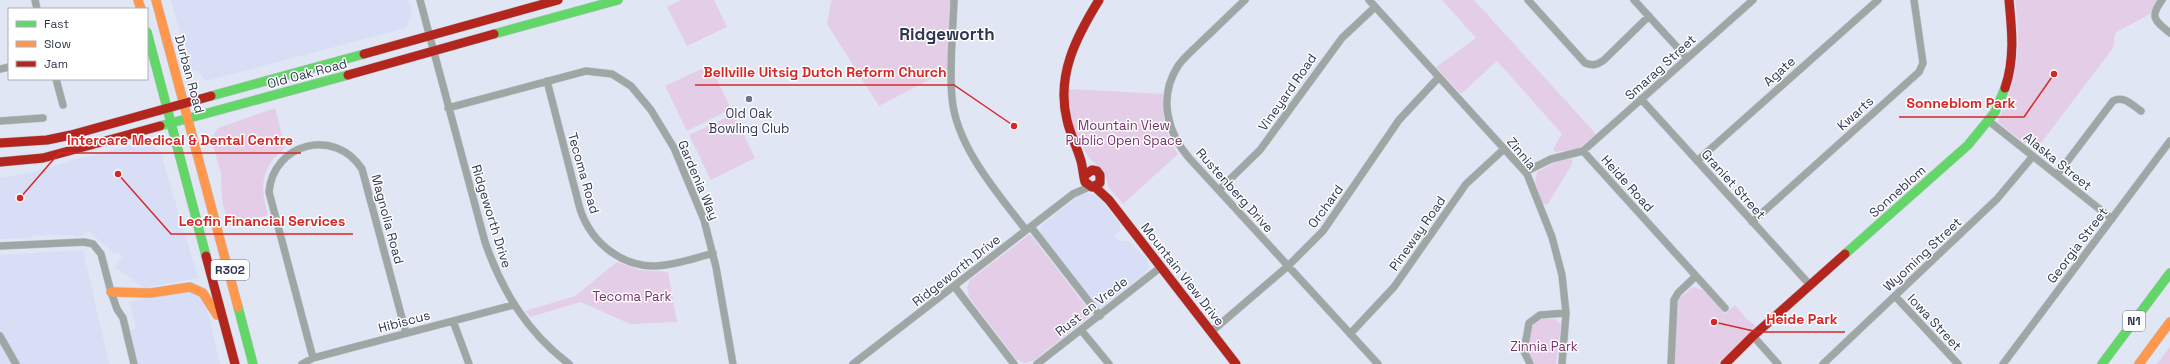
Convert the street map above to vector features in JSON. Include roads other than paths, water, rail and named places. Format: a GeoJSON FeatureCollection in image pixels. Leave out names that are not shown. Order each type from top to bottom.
{"type":"FeatureCollection","features":[{"type":"Feature","properties":{"kind":"main road","name":"Durban Road"},"geometry":{"type":"LineString","coordinates":[[156,0],[189,119],[253,364]]}},
{"type":"Feature","properties":{"kind":"main road","name":"Old Oak Road"},"geometry":{"type":"LineString","coordinates":[[0,144],[47,140],[71,135],[558,0]]}},
{"type":"Feature","properties":{"kind":"main road","name":"Old Oak Road"},"geometry":{"type":"LineString","coordinates":[[0,162],[43,158],[67,152],[618,0]]}},
{"type":"Feature","properties":{"kind":"main road"},"geometry":{"type":"LineString","coordinates":[[1091,182],[1066,120],[1063,82],[1068,56],[1074,42],[1099,0]]}},
{"type":"Feature","properties":{"kind":"main road","name":"Sonneblom"},"geometry":{"type":"LineString","coordinates":[[1725,364],[1753,336],[1968,145],[1990,122],[2002,100],[2011,68],[2013,30],[2009,0]]}},
{"type":"Feature","properties":{"kind":"main road","name":"R302"},"geometry":{"type":"LineString","coordinates":[[148,36],[166,108],[236,364]]}},
{"type":"Feature","properties":{"kind":"main road","name":"Mountain View Drive"},"geometry":{"type":"LineString","coordinates":[[1080,157],[1099,173],[1091,182],[1109,200],[1236,364]]}},
{"type":"Feature","properties":{"kind":"main road","name":"N1"},"geometry":{"type":"LineString","coordinates":[[2102,364],[2169,275]]}},
{"type":"Feature","properties":{"kind":"main road"},"geometry":{"type":"LineString","coordinates":[[111,292],[123,291],[151,293],[185,286],[196,288],[204,292],[209,300],[230,344]]}},
{"type":"Feature","properties":{"kind":"main road","name":"N1"},"geometry":{"type":"LineString","coordinates":[[2139,364],[2170,322]]}},
{"type":"Feature","properties":{"kind":"main road"},"geometry":{"type":"LineString","coordinates":[[2147,364],[2170,334]]}},
{"type":"Feature","properties":{"kind":"street","name":"Ridgeworth Drive"},"geometry":{"type":"LineString","coordinates":[[420,0],[485,242],[497,276],[513,305],[538,336],[569,364]]}},
{"type":"Feature","properties":{"kind":"street"},"geometry":{"type":"LineString","coordinates":[[954,0],[952,92],[955,113],[979,169],[1100,316]]}},
{"type":"Feature","properties":{"kind":"street","name":"Rustenberg Drive"},"geometry":{"type":"LineString","coordinates":[[1245,0],[1183,60],[1174,74],[1168,96],[1168,120],[1177,143],[1378,364]]}},
{"type":"Feature","properties":{"kind":"street","name":"Zinnia"},"geometry":{"type":"LineString","coordinates":[[1369,0],[1526,172],[1555,248],[1562,276],[1566,313],[1562,364]]}},
{"type":"Feature","properties":{"kind":"street"},"geometry":{"type":"LineString","coordinates":[[1528,0],[1585,63],[1591,66],[1604,60],[1649,16]]}},
{"type":"Feature","properties":{"kind":"street"},"geometry":{"type":"LineString","coordinates":[[1634,0],[1687,58]]}},
{"type":"Feature","properties":{"kind":"street","name":"Smarag Street"},"geometry":{"type":"LineString","coordinates":[[1583,151],[1687,58],[1744,3],[1753,0]]}},
{"type":"Feature","properties":{"kind":"street","name":"Agate"},"geometry":{"type":"LineString","coordinates":[[1697,160],[1878,0]]}},
{"type":"Feature","properties":{"kind":"street","name":"Kwarts"},"geometry":{"type":"LineString","coordinates":[[1752,222],[1919,72],[1923,63],[1914,0]]}},
{"type":"Feature","properties":{"kind":"street"},"geometry":{"type":"LineString","coordinates":[[2162,0],[2155,10],[2155,18],[2158,24],[2170,33]]}},
{"type":"Feature","properties":{"kind":"street","name":"Vineyard Road"},"geometry":{"type":"LineString","coordinates":[[1219,190],[1260,150],[1335,46],[1375,7]]}},
{"type":"Feature","properties":{"kind":"street","name":"Gardenia Way"},"geometry":{"type":"LineString","coordinates":[[448,108],[578,72],[595,71],[619,77],[637,91],[654,114],[682,165],[704,220],[713,253],[733,364]]}},
{"type":"Feature","properties":{"kind":"street","name":"Orchard"},"geometry":{"type":"LineString","coordinates":[[1211,332],[1288,266],[1323,231],[1399,120],[1439,77]]}},
{"type":"Feature","properties":{"kind":"street"},"geometry":{"type":"LineString","coordinates":[[56,80],[63,105]]}},
{"type":"Feature","properties":{"kind":"street","name":"Tecoma Road"},"geometry":{"type":"LineString","coordinates":[[547,81],[580,209],[587,226],[598,241],[620,257],[646,266],[664,266],[713,253]]}},
{"type":"Feature","properties":{"kind":"street","name":"Graniet Street"},"geometry":{"type":"LineString","coordinates":[[1641,99],[1810,285]]}},
{"type":"Feature","properties":{"kind":"street"},"geometry":{"type":"LineString","coordinates":[[2057,175],[2113,101],[2118,99],[2125,100],[2141,111]]}},
{"type":"Feature","properties":{"kind":"street"},"geometry":{"type":"LineString","coordinates":[[0,121],[43,118]]}},
{"type":"Feature","properties":{"kind":"street","name":"Alaska Street"},"geometry":{"type":"LineString","coordinates":[[1990,122],[2112,219]]}},
{"type":"Feature","properties":{"kind":"street","name":"Georgia Street"},"geometry":{"type":"LineString","coordinates":[[2003,364],[2170,141]]}},
{"type":"Feature","properties":{"kind":"street","name":"Magnolia Road"},"geometry":{"type":"LineString","coordinates":[[313,358],[269,192],[271,177],[279,164],[290,154],[303,148],[326,145],[340,149],[353,157],[362,169],[406,333]]}},
{"type":"Feature","properties":{"kind":"street","name":"Pineway Road"},"geometry":{"type":"LineString","coordinates":[[1350,334],[1394,287],[1466,184],[1504,149]]}},
{"type":"Feature","properties":{"kind":"street","name":"Heide Road"},"geometry":{"type":"LineString","coordinates":[[1526,172],[1551,159],[1583,151],[1725,308]]}},
{"type":"Feature","properties":{"kind":"street","name":"Wyoming Street"},"geometry":{"type":"LineString","coordinates":[[1822,364],[1997,199],[2033,156]]}},
{"type":"Feature","properties":{"kind":"street","name":"Ridgeworth Drive"},"geometry":{"type":"LineString","coordinates":[[853,364],[1073,194],[1091,182]]}},
{"type":"Feature","properties":{"kind":"street"},"geometry":{"type":"LineString","coordinates":[[1,246],[84,242],[93,244],[101,254],[111,292],[117,309],[123,318],[134,364]]}},
{"type":"Feature","properties":{"kind":"street","name":"Rust en Vrede"},"geometry":{"type":"LineString","coordinates":[[1036,364],[1100,316],[1161,267]]}},
{"type":"Feature","properties":{"kind":"street"},"geometry":{"type":"LineString","coordinates":[[1671,364],[1674,300],[1678,293],[1696,276]]}},
{"type":"Feature","properties":{"kind":"street"},"geometry":{"type":"LineString","coordinates":[[954,286],[1014,364]]}},
{"type":"Feature","properties":{"kind":"street","name":"Iowa Street"},"geometry":{"type":"LineString","coordinates":[[1895,296],[1958,364]]}},
{"type":"Feature","properties":{"kind":"street","name":"Hibiscus"},"geometry":{"type":"LineString","coordinates":[[302,364],[313,358],[513,305]]}},
{"type":"Feature","properties":{"kind":"street"},"geometry":{"type":"LineString","coordinates":[[1530,364],[1524,351],[1529,323],[1540,315],[1566,313]]}},
{"type":"Feature","properties":{"kind":"street"},"geometry":{"type":"LineString","coordinates":[[453,321],[468,364]]}},
{"type":"Feature","properties":{"kind":"street"},"geometry":{"type":"LineString","coordinates":[[1081,330],[1109,364]]}},
{"type":"Feature","properties":{"kind":"street"},"geometry":{"type":"LineString","coordinates":[[0,336],[16,364]]}},
{"type":"Feature","properties":{"kind":"street"},"geometry":{"type":"LineString","coordinates":[[1753,336],[1778,364]]}},
{"type":"Feature","properties":{"kind":"place","name":"Sonneblom Park"},"geometry":{"type":"Point","coordinates":[2054,74]}},
{"type":"Feature","properties":{"kind":"place","name":"Old Oak Bowling Club"},"geometry":{"type":"Point","coordinates":[749,99]}},
{"type":"Feature","properties":{"kind":"place","name":"Bellville Uitsig Dutch Reform Church"},"geometry":{"type":"Point","coordinates":[1014,126]}},
{"type":"Feature","properties":{"kind":"place","name":"Leofin Financial Services"},"geometry":{"type":"Point","coordinates":[118,174]}},
{"type":"Feature","properties":{"kind":"place","name":"Intercare Medical & Dental Centre"},"geometry":{"type":"Point","coordinates":[20,198]}},
{"type":"Feature","properties":{"kind":"place","name":"Heide Park"},"geometry":{"type":"Point","coordinates":[1714,322]}},
{"type":"Feature","properties":{"kind":"district","name":"Ridgeworth"},"geometry":{"type":"Point","coordinates":[947,34]}},
{"type":"Feature","properties":{"kind":"park label","name":"Mountain View Public Open Space"},"geometry":{"type":"Point","coordinates":[1124,132]}},
{"type":"Feature","properties":{"kind":"park label","name":"Tecoma Park"},"geometry":{"type":"Point","coordinates":[632,296]}},
{"type":"Feature","properties":{"kind":"park label","name":"Zinnia Park"},"geometry":{"type":"Point","coordinates":[1544,346]}}]}
